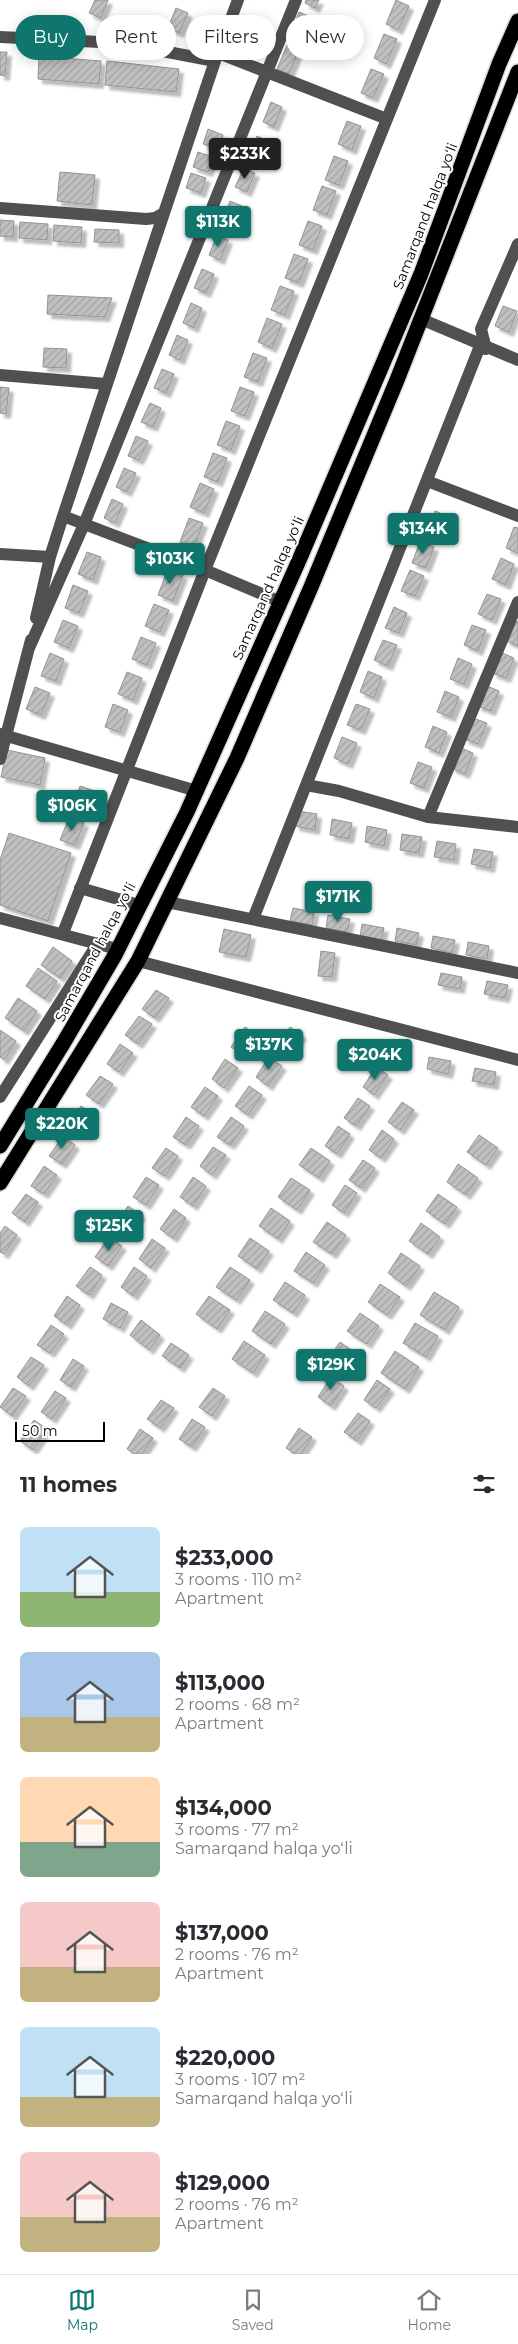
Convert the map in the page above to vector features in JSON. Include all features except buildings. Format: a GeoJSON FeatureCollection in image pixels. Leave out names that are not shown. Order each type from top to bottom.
{"type":"FeatureCollection","features":[{"type":"Feature","properties":{"kind":"highway","name":"Samarqand halqa yoʻli"},"geometry":{"type":"LineString","coordinates":[[0,1146],[64,1042],[117,949],[197,791],[421,274],[518,21]]}},
{"type":"Feature","properties":{"kind":"highway"},"geometry":{"type":"LineString","coordinates":[[0,1183],[138,961],[237,758],[311,588],[421,319],[518,72]]}},
{"type":"Feature","properties":{"kind":"highway"},"geometry":{"type":"LineString","coordinates":[[187,812],[206,823]]}},
{"type":"Feature","properties":{"kind":"street"},"geometry":{"type":"LineString","coordinates":[[232,15],[238,0]]}},
{"type":"Feature","properties":{"kind":"street"},"geometry":{"type":"LineString","coordinates":[[29,648],[85,522],[296,0]]}},
{"type":"Feature","properties":{"kind":"street"},"geometry":{"type":"LineString","coordinates":[[62,933],[204,570],[435,0]]}},
{"type":"Feature","properties":{"kind":"street"},"geometry":{"type":"LineString","coordinates":[[0,37],[120,43],[186,53]]}},
{"type":"Feature","properties":{"kind":"street"},"geometry":{"type":"LineString","coordinates":[[0,758],[3,734],[29,648],[50,558],[106,384],[215,60]]}},
{"type":"Feature","properties":{"kind":"street"},"geometry":{"type":"LineString","coordinates":[[226,60],[267,72],[387,118]]}},
{"type":"Feature","properties":{"kind":"street"},"geometry":{"type":"LineString","coordinates":[[0,208],[146,220],[164,213]]}},
{"type":"Feature","properties":{"kind":"street"},"geometry":{"type":"LineString","coordinates":[[253,919],[426,481],[483,347],[481,329],[518,244]]}},
{"type":"Feature","properties":{"kind":"street"},"geometry":{"type":"LineString","coordinates":[[421,319],[483,347],[518,360]]}},
{"type":"Feature","properties":{"kind":"street"},"geometry":{"type":"LineString","coordinates":[[0,375],[106,384]]}},
{"type":"Feature","properties":{"kind":"street"},"geometry":{"type":"LineString","coordinates":[[426,481],[518,516]]}},
{"type":"Feature","properties":{"kind":"street"},"geometry":{"type":"LineString","coordinates":[[63,516],[85,522],[280,602]]}},
{"type":"Feature","properties":{"kind":"street"},"geometry":{"type":"LineString","coordinates":[[0,554],[50,558]]}},
{"type":"Feature","properties":{"kind":"street"},"geometry":{"type":"LineString","coordinates":[[428,817],[518,602]]}},
{"type":"Feature","properties":{"kind":"street"},"geometry":{"type":"LineString","coordinates":[[3,734],[197,791]]}},
{"type":"Feature","properties":{"kind":"street"},"geometry":{"type":"LineString","coordinates":[[306,784],[428,817],[518,827]]}},
{"type":"Feature","properties":{"kind":"street"},"geometry":{"type":"LineString","coordinates":[[80,888],[139,905]]}},
{"type":"Feature","properties":{"kind":"street"},"geometry":{"type":"LineString","coordinates":[[167,902],[518,973]]}},
{"type":"Feature","properties":{"kind":"street"},"geometry":{"type":"LineString","coordinates":[[0,918],[117,949]]}},
{"type":"Feature","properties":{"kind":"street"},"geometry":{"type":"LineString","coordinates":[[0,1098],[98,943]]}},
{"type":"Feature","properties":{"kind":"street"},"geometry":{"type":"LineString","coordinates":[[138,961],[518,1060]]}}]}
